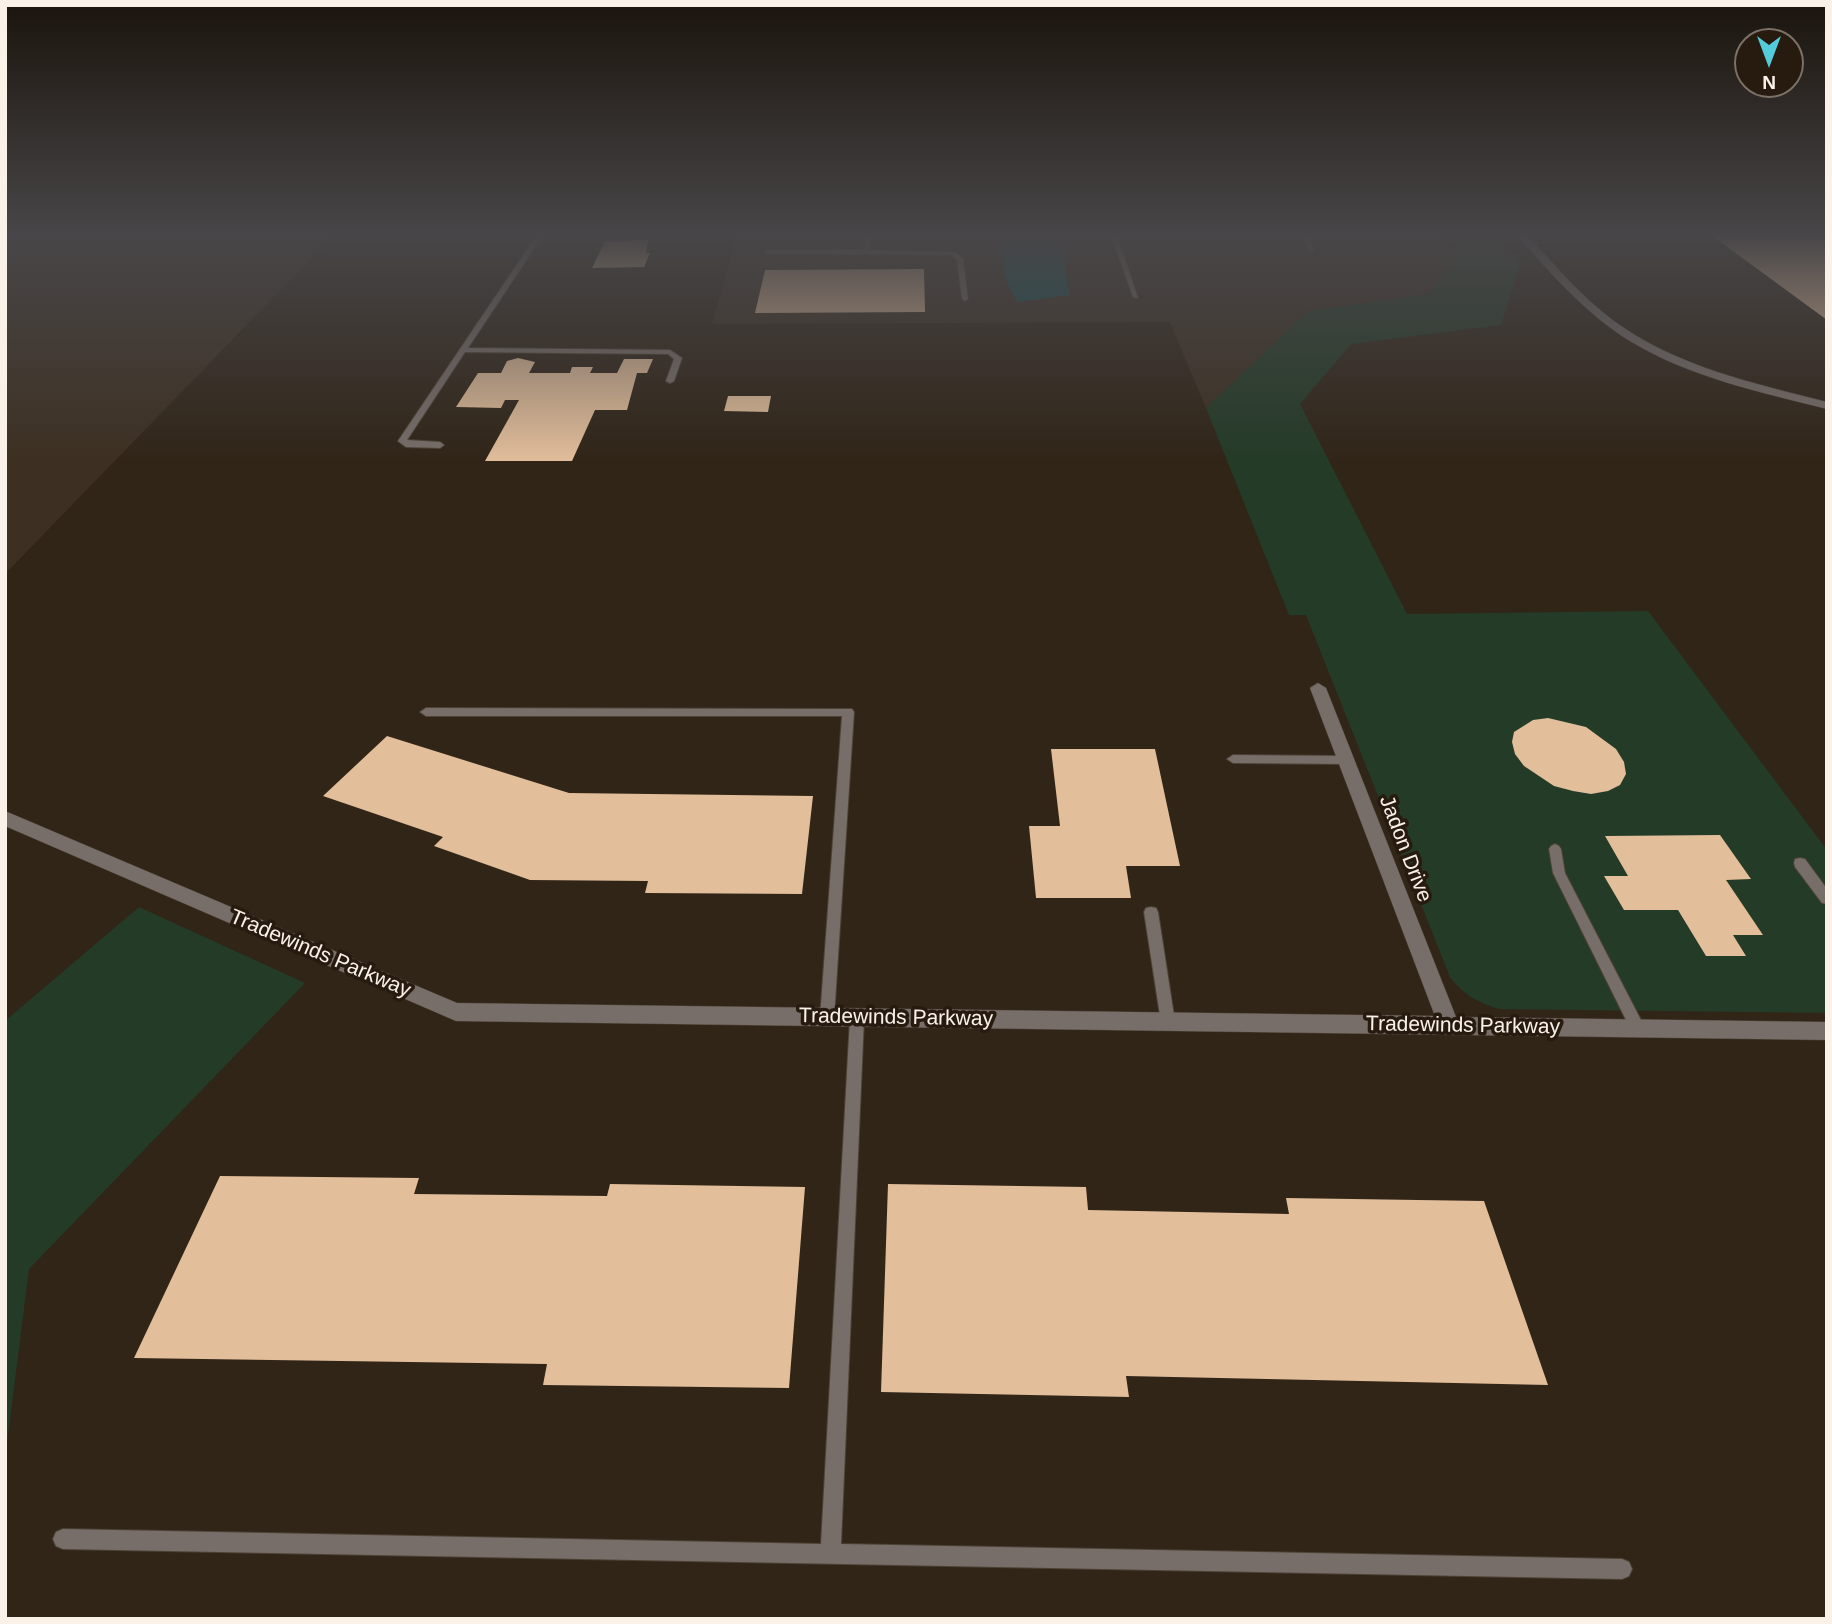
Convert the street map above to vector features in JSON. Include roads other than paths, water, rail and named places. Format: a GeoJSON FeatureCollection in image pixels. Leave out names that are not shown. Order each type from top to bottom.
{"type":"FeatureCollection","features":[{"type":"Feature","properties":{"kind":"street"},"geometry":{"type":"LineString","coordinates":[[1598,311],[1609,322],[1651,347],[1692,366],[1827,406]]}},
{"type":"Feature","properties":{"kind":"street","name":"Jadon Drive"},"geometry":{"type":"LineString","coordinates":[[1318,688],[1449,1026]]}},
{"type":"Feature","properties":{"kind":"street","name":"Tradewinds Parkway"},"geometry":{"type":"LineString","coordinates":[[5,818],[456,1012],[1827,1031]]}},
{"type":"Feature","properties":{"kind":"lane"},"geometry":{"type":"LineString","coordinates":[[440,445],[407,444],[402,441],[490,311]]}},
{"type":"Feature","properties":{"kind":"lane"},"geometry":{"type":"LineString","coordinates":[[464,349],[670,352],[678,358],[670,381]]}},
{"type":"Feature","properties":{"kind":"lane"},"geometry":{"type":"LineString","coordinates":[[426,712],[848,712],[827,1018]]}},
{"type":"Feature","properties":{"kind":"lane"},"geometry":{"type":"LineString","coordinates":[[1233,759],[1346,760]]}},
{"type":"Feature","properties":{"kind":"lane"},"geometry":{"type":"LineString","coordinates":[[1555,849],[1559,873],[1638,1028]]}},
{"type":"Feature","properties":{"kind":"lane"},"geometry":{"type":"LineString","coordinates":[[1800,863],[1827,899]]}},
{"type":"Feature","properties":{"kind":"lane"},"geometry":{"type":"LineString","coordinates":[[1151,912],[1168,1022]]}},
{"type":"Feature","properties":{"kind":"lane"},"geometry":{"type":"LineString","coordinates":[[831,1553],[857,1018]]}},
{"type":"Feature","properties":{"kind":"lane"},"geometry":{"type":"LineString","coordinates":[[64,1539],[1622,1569]]}}]}
